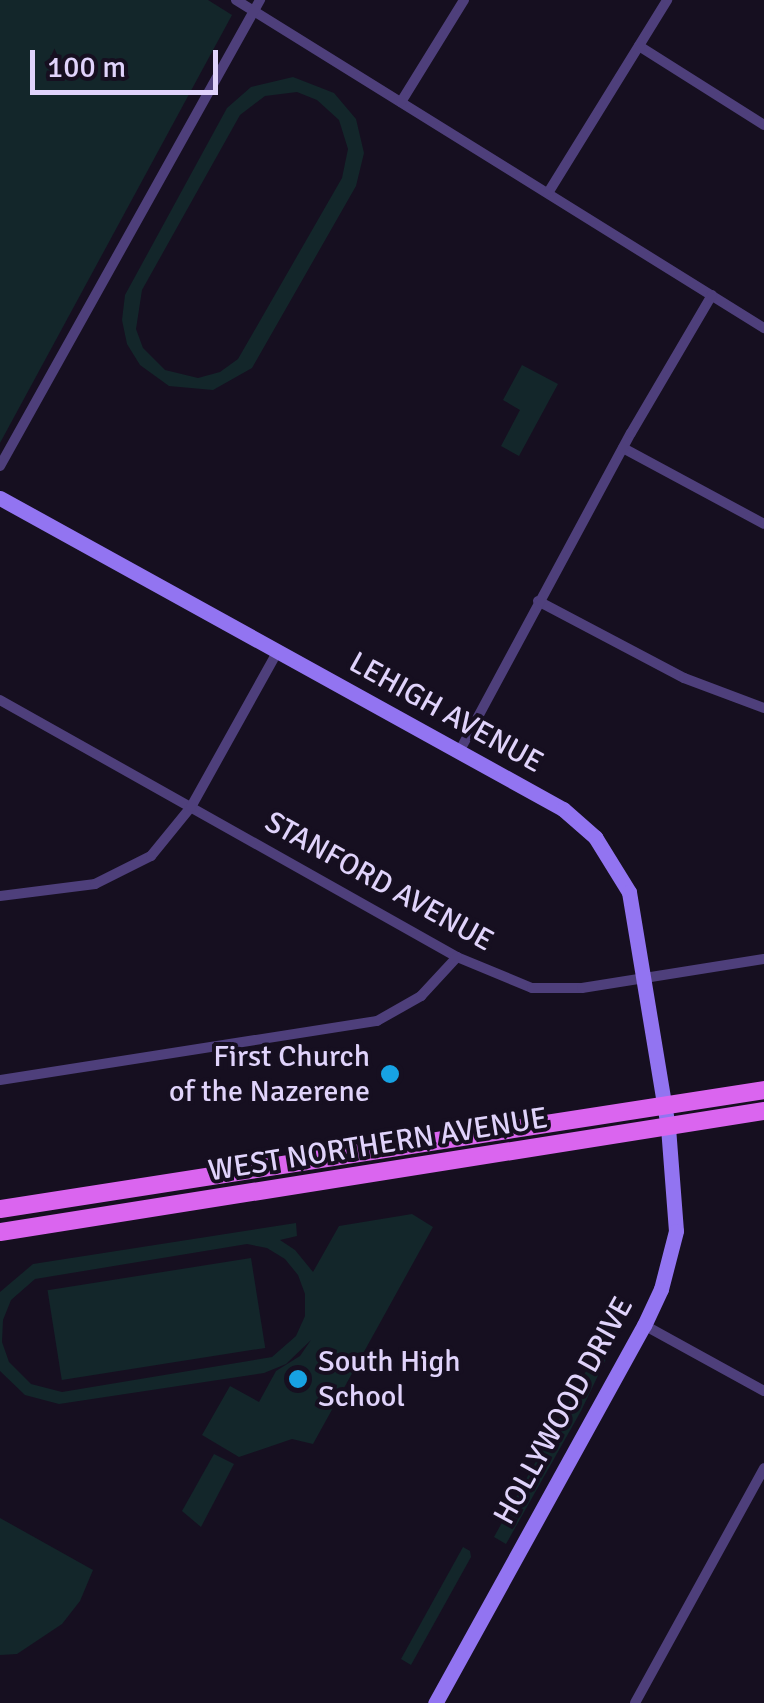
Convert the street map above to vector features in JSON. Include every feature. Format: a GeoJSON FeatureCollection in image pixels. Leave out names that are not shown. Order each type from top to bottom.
{"type":"FeatureCollection","features":[{"type":"Feature","properties":{"kind":"main road","name":"WEST NORTHERN AVENUE"},"geometry":{"type":"LineString","coordinates":[[0,1209],[764,1090]]}},
{"type":"Feature","properties":{"kind":"main road","name":"WEST NORTHERN AVENUE"},"geometry":{"type":"LineString","coordinates":[[0,1232],[764,1111]]}},
{"type":"Feature","properties":{"kind":"street"},"geometry":{"type":"LineString","coordinates":[[236,0],[257,5],[401,102],[764,328]]}},
{"type":"Feature","properties":{"kind":"street"},"geometry":{"type":"LineString","coordinates":[[401,102],[464,0]]}},
{"type":"Feature","properties":{"kind":"street"},"geometry":{"type":"LineString","coordinates":[[548,193],[667,0]]}},
{"type":"Feature","properties":{"kind":"street"},"geometry":{"type":"LineString","coordinates":[[0,466],[257,5]]}},
{"type":"Feature","properties":{"kind":"street"},"geometry":{"type":"LineString","coordinates":[[638,46],[764,125]]}},
{"type":"Feature","properties":{"kind":"street"},"geometry":{"type":"LineString","coordinates":[[459,752],[538,601],[712,295]]}},
{"type":"Feature","properties":{"kind":"street"},"geometry":{"type":"LineString","coordinates":[[623,448],[764,524]]}},
{"type":"Feature","properties":{"kind":"street","name":"LEHIGH AVENUE"},"geometry":{"type":"LineString","coordinates":[[0,498],[563,809],[596,837],[628,892],[668,1127]]}},
{"type":"Feature","properties":{"kind":"street"},"geometry":{"type":"LineString","coordinates":[[538,601],[684,678],[764,708]]}},
{"type":"Feature","properties":{"kind":"street"},"geometry":{"type":"LineString","coordinates":[[0,896],[95,884],[151,856],[191,807],[278,651]]}},
{"type":"Feature","properties":{"kind":"street","name":"STANFORD AVENUE"},"geometry":{"type":"LineString","coordinates":[[0,700],[457,958],[532,988],[582,988],[764,959]]}},
{"type":"Feature","properties":{"kind":"street"},"geometry":{"type":"LineString","coordinates":[[0,1080],[376,1021],[421,996],[457,958]]}},
{"type":"Feature","properties":{"kind":"street","name":"HOLLYWOOD DRIVE"},"geometry":{"type":"LineString","coordinates":[[435,1703],[661,1289],[676,1231],[668,1127]]}},
{"type":"Feature","properties":{"kind":"street"},"geometry":{"type":"LineString","coordinates":[[644,1324],[764,1391]]}},
{"type":"Feature","properties":{"kind":"street"},"geometry":{"type":"LineString","coordinates":[[635,1703],[764,1468]]}},
{"type":"Feature","properties":{"kind":"green space"},"geometry":{"type":"Polygon","coordinates":[[[0,0],[208,0],[232,15],[0,443],[0,0]]]}},
{"type":"Feature","properties":{"kind":"green space"},"geometry":{"type":"Polygon","coordinates":[[[293,77],[334,93],[356,119],[364,153],[356,186],[252,368],[213,390],[169,386],[140,365],[127,344],[122,320],[125,295],[227,108],[251,87],[293,77]],[[297,92],[265,96],[240,115],[142,290],[136,329],[143,348],[165,370],[198,378],[220,372],[238,359],[342,178],[348,149],[339,120],[317,100],[297,92]]]}},
{"type":"Feature","properties":{"kind":"green space"},"geometry":{"type":"Polygon","coordinates":[[[522,365],[558,384],[519,456],[501,446],[520,410],[503,400],[522,365]]]}},
{"type":"Feature","properties":{"kind":"green space"},"geometry":{"type":"Polygon","coordinates":[[[412,1214],[433,1227],[313,1444],[292,1439],[239,1457],[202,1435],[230,1386],[259,1402],[276,1371],[300,1356],[311,1340],[286,1364],[264,1373],[59,1404],[25,1395],[0,1371],[0,1292],[33,1264],[296,1223],[297,1236],[280,1240],[295,1250],[313,1272],[339,1226],[412,1214]],[[247,1244],[35,1279],[11,1300],[3,1320],[2,1342],[9,1362],[31,1384],[62,1392],[272,1357],[296,1336],[305,1316],[305,1294],[298,1275],[285,1259],[267,1248],[247,1244]]]}},
{"type":"Feature","properties":{"kind":"green space"},"geometry":{"type":"Polygon","coordinates":[[[251,1258],[265,1348],[62,1380],[48,1290],[251,1258]]]}},
{"type":"Feature","properties":{"kind":"green space"},"geometry":{"type":"Polygon","coordinates":[[[611,1326],[618,1334],[581,1411],[506,1544],[494,1537],[611,1326]]]}},
{"type":"Feature","properties":{"kind":"green space"},"geometry":{"type":"Polygon","coordinates":[[[214,1454],[234,1464],[201,1527],[182,1511],[214,1454]]]}},
{"type":"Feature","properties":{"kind":"green space"},"geometry":{"type":"Polygon","coordinates":[[[0,1518],[93,1570],[80,1601],[62,1624],[17,1654],[0,1655],[0,1518]]]}},
{"type":"Feature","properties":{"kind":"green space"},"geometry":{"type":"Polygon","coordinates":[[[463,1547],[471,1557],[411,1665],[401,1659],[463,1547]]]}},
{"type":"Feature","properties":{"kind":"place","name":"First Church of the Nazerene"},"geometry":{"type":"Point","coordinates":[390,1074]}},
{"type":"Feature","properties":{"kind":"place","name":"South High School"},"geometry":{"type":"Point","coordinates":[298,1379]}}]}
